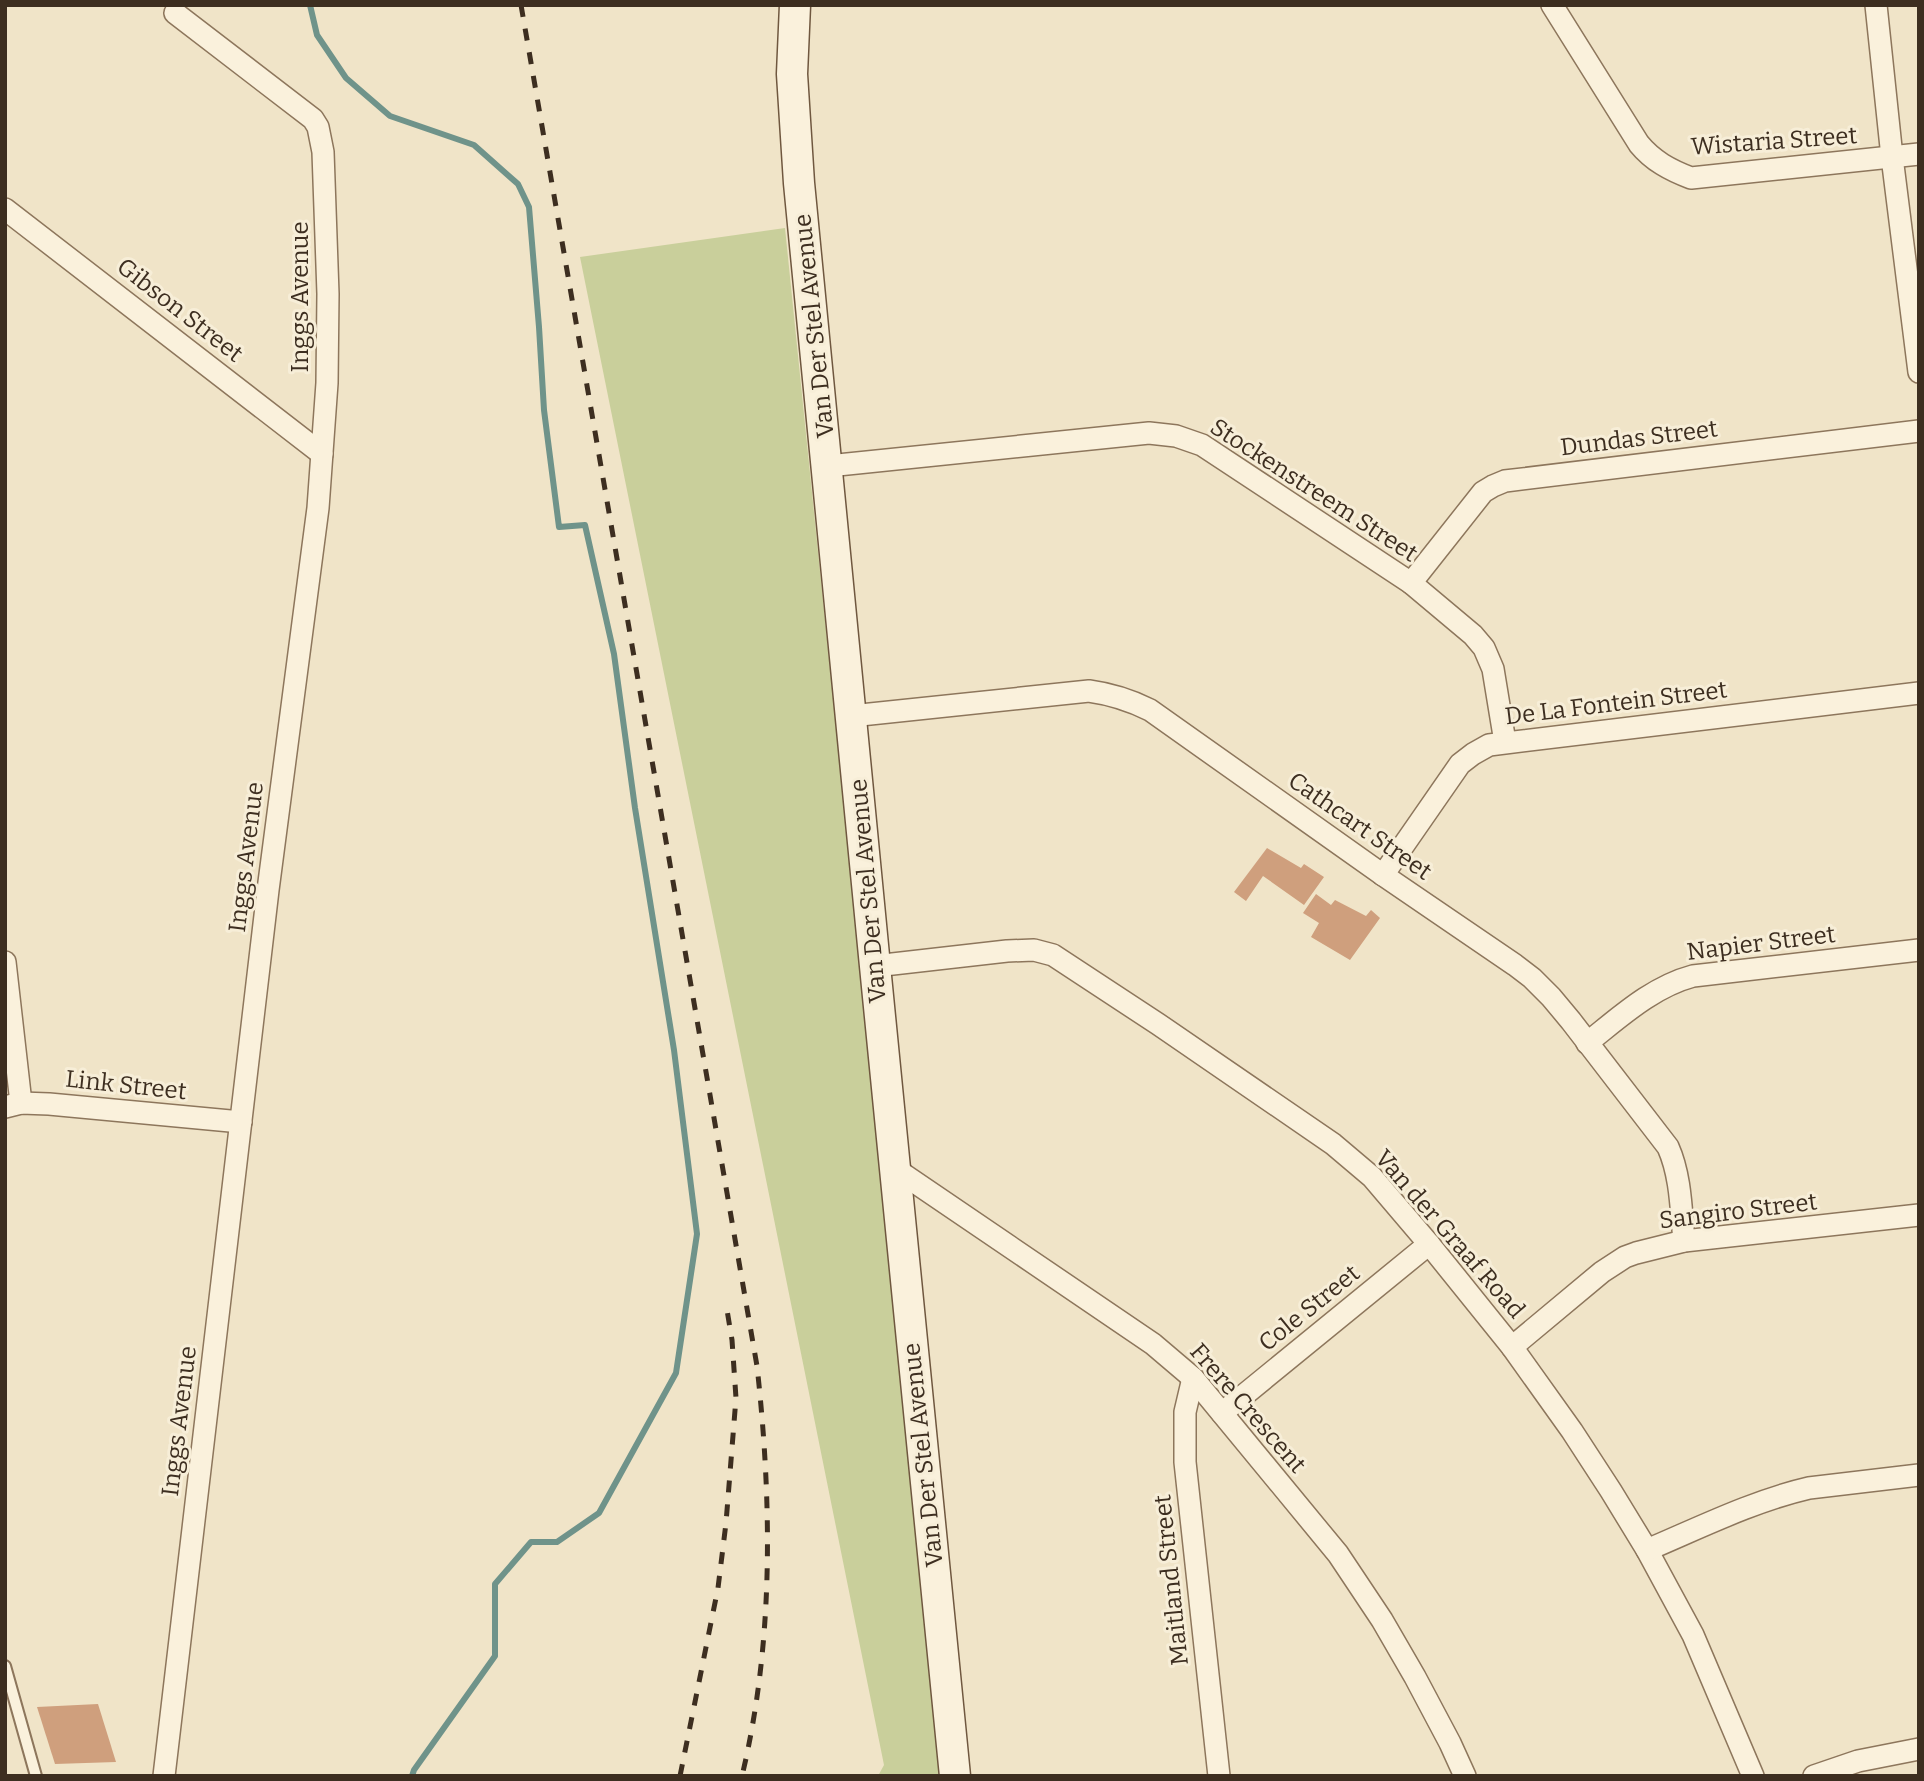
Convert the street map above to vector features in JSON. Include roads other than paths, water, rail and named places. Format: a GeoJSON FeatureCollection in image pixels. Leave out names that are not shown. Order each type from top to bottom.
{"type":"FeatureCollection","features":[{"type":"Feature","properties":{"kind":"street","name":"Van Der Stel Avenue"},"geometry":{"type":"LineString","coordinates":[[795,5],[792,74],[799,183],[955,1776]]}},
{"type":"Feature","properties":{"kind":"street","name":"Wistaria Street"},"geometry":{"type":"LineString","coordinates":[[1552,5],[1639,144],[1671,170],[1691,177],[1919,154]]}},
{"type":"Feature","properties":{"kind":"street"},"geometry":{"type":"LineString","coordinates":[[1876,5],[1919,372]]}},
{"type":"Feature","properties":{"kind":"street","name":"Inggs Avenue"},"geometry":{"type":"LineString","coordinates":[[164,1776],[268,890],[318,508],[327,383],[328,293],[323,152],[318,127],[306,111],[175,13]]}},
{"type":"Feature","properties":{"kind":"street","name":"Gibson Street"},"geometry":{"type":"LineString","coordinates":[[5,209],[323,454]]}},
{"type":"Feature","properties":{"kind":"street","name":"Dundas Street"},"geometry":{"type":"LineString","coordinates":[[1411,583],[1483,492],[1505,481],[1919,431]]}},
{"type":"Feature","properties":{"kind":"street","name":"Stockenstreem Street"},"geometry":{"type":"LineString","coordinates":[[828,466],[1149,433],[1175,436],[1202,445],[1411,583],[1473,635],[1484,648],[1493,669],[1506,742]]}},
{"type":"Feature","properties":{"kind":"street","name":"Cathcart Street"},"geometry":{"type":"LineString","coordinates":[[851,716],[1089,691],[1110,694],[1150,710],[1524,971],[1551,997],[1668,1147],[1677,1177],[1684,1241]]}},
{"type":"Feature","properties":{"kind":"street","name":"De La Fontein Street"},"geometry":{"type":"LineString","coordinates":[[1383,875],[1460,764],[1489,745],[1919,693]]}},
{"type":"Feature","properties":{"kind":"street","name":"Van der Graaf Road"},"geometry":{"type":"LineString","coordinates":[[874,966],[1007,951],[1034,950],[1053,955],[1333,1144],[1372,1177],[1512,1347],[1572,1431],[1647,1550],[1693,1635],[1753,1776]]}},
{"type":"Feature","properties":{"kind":"street","name":"Napier Street"},"geometry":{"type":"LineString","coordinates":[[1587,1043],[1643,999],[1669,984],[1693,976],[1919,950]]}},
{"type":"Feature","properties":{"kind":"street"},"geometry":{"type":"LineString","coordinates":[[5,962],[13,1105]]}},
{"type":"Feature","properties":{"kind":"street","name":"Link Street"},"geometry":{"type":"LineString","coordinates":[[13,1105],[49,1104],[241,1122]]}},
{"type":"Feature","properties":{"kind":"street","name":"Frere Crescent"},"geometry":{"type":"LineString","coordinates":[[894,1168],[1125,1324],[1193,1378],[1338,1554],[1382,1620],[1427,1699],[1465,1776]]}},
{"type":"Feature","properties":{"kind":"street","name":"Sangiro Street"},"geometry":{"type":"LineString","coordinates":[[1512,1347],[1615,1263],[1653,1247],[1684,1241],[1919,1216]]}},
{"type":"Feature","properties":{"kind":"street","name":"Cole Street"},"geometry":{"type":"LineString","coordinates":[[1222,1413],[1429,1244]]}},
{"type":"Feature","properties":{"kind":"street","name":"Maitland Street"},"geometry":{"type":"LineString","coordinates":[[1193,1378],[1185,1412],[1185,1462],[1219,1776]]}},
{"type":"Feature","properties":{"kind":"street"},"geometry":{"type":"LineString","coordinates":[[1647,1550],[1795,1491],[1919,1475]]}},
{"type":"Feature","properties":{"kind":"street"},"geometry":{"type":"LineString","coordinates":[[1814,1776],[1858,1761],[1919,1749]]}},
{"type":"Feature","properties":{"kind":"lane"},"geometry":{"type":"LineString","coordinates":[[5,1666],[36,1776]]}},
{"type":"Feature","properties":{"kind":"waterway"},"geometry":{"type":"LineString","coordinates":[[310,5],[317,35],[346,78],[390,116],[474,145],[518,184],[529,207],[544,410],[559,527],[585,525],[614,654],[635,808],[674,1050],[697,1234],[676,1373],[599,1513],[557,1542],[531,1542],[495,1584],[495,1656],[412,1776]]}},
{"type":"Feature","properties":{"kind":"railway"},"geometry":{"type":"LineString","coordinates":[[521,5],[757,1366],[765,1469],[767,1572],[760,1675],[742,1776]]}},
{"type":"Feature","properties":{"kind":"railway"},"geometry":{"type":"LineString","coordinates":[[680,1776],[718,1588],[726,1523],[736,1398],[727,1310]]}}]}
